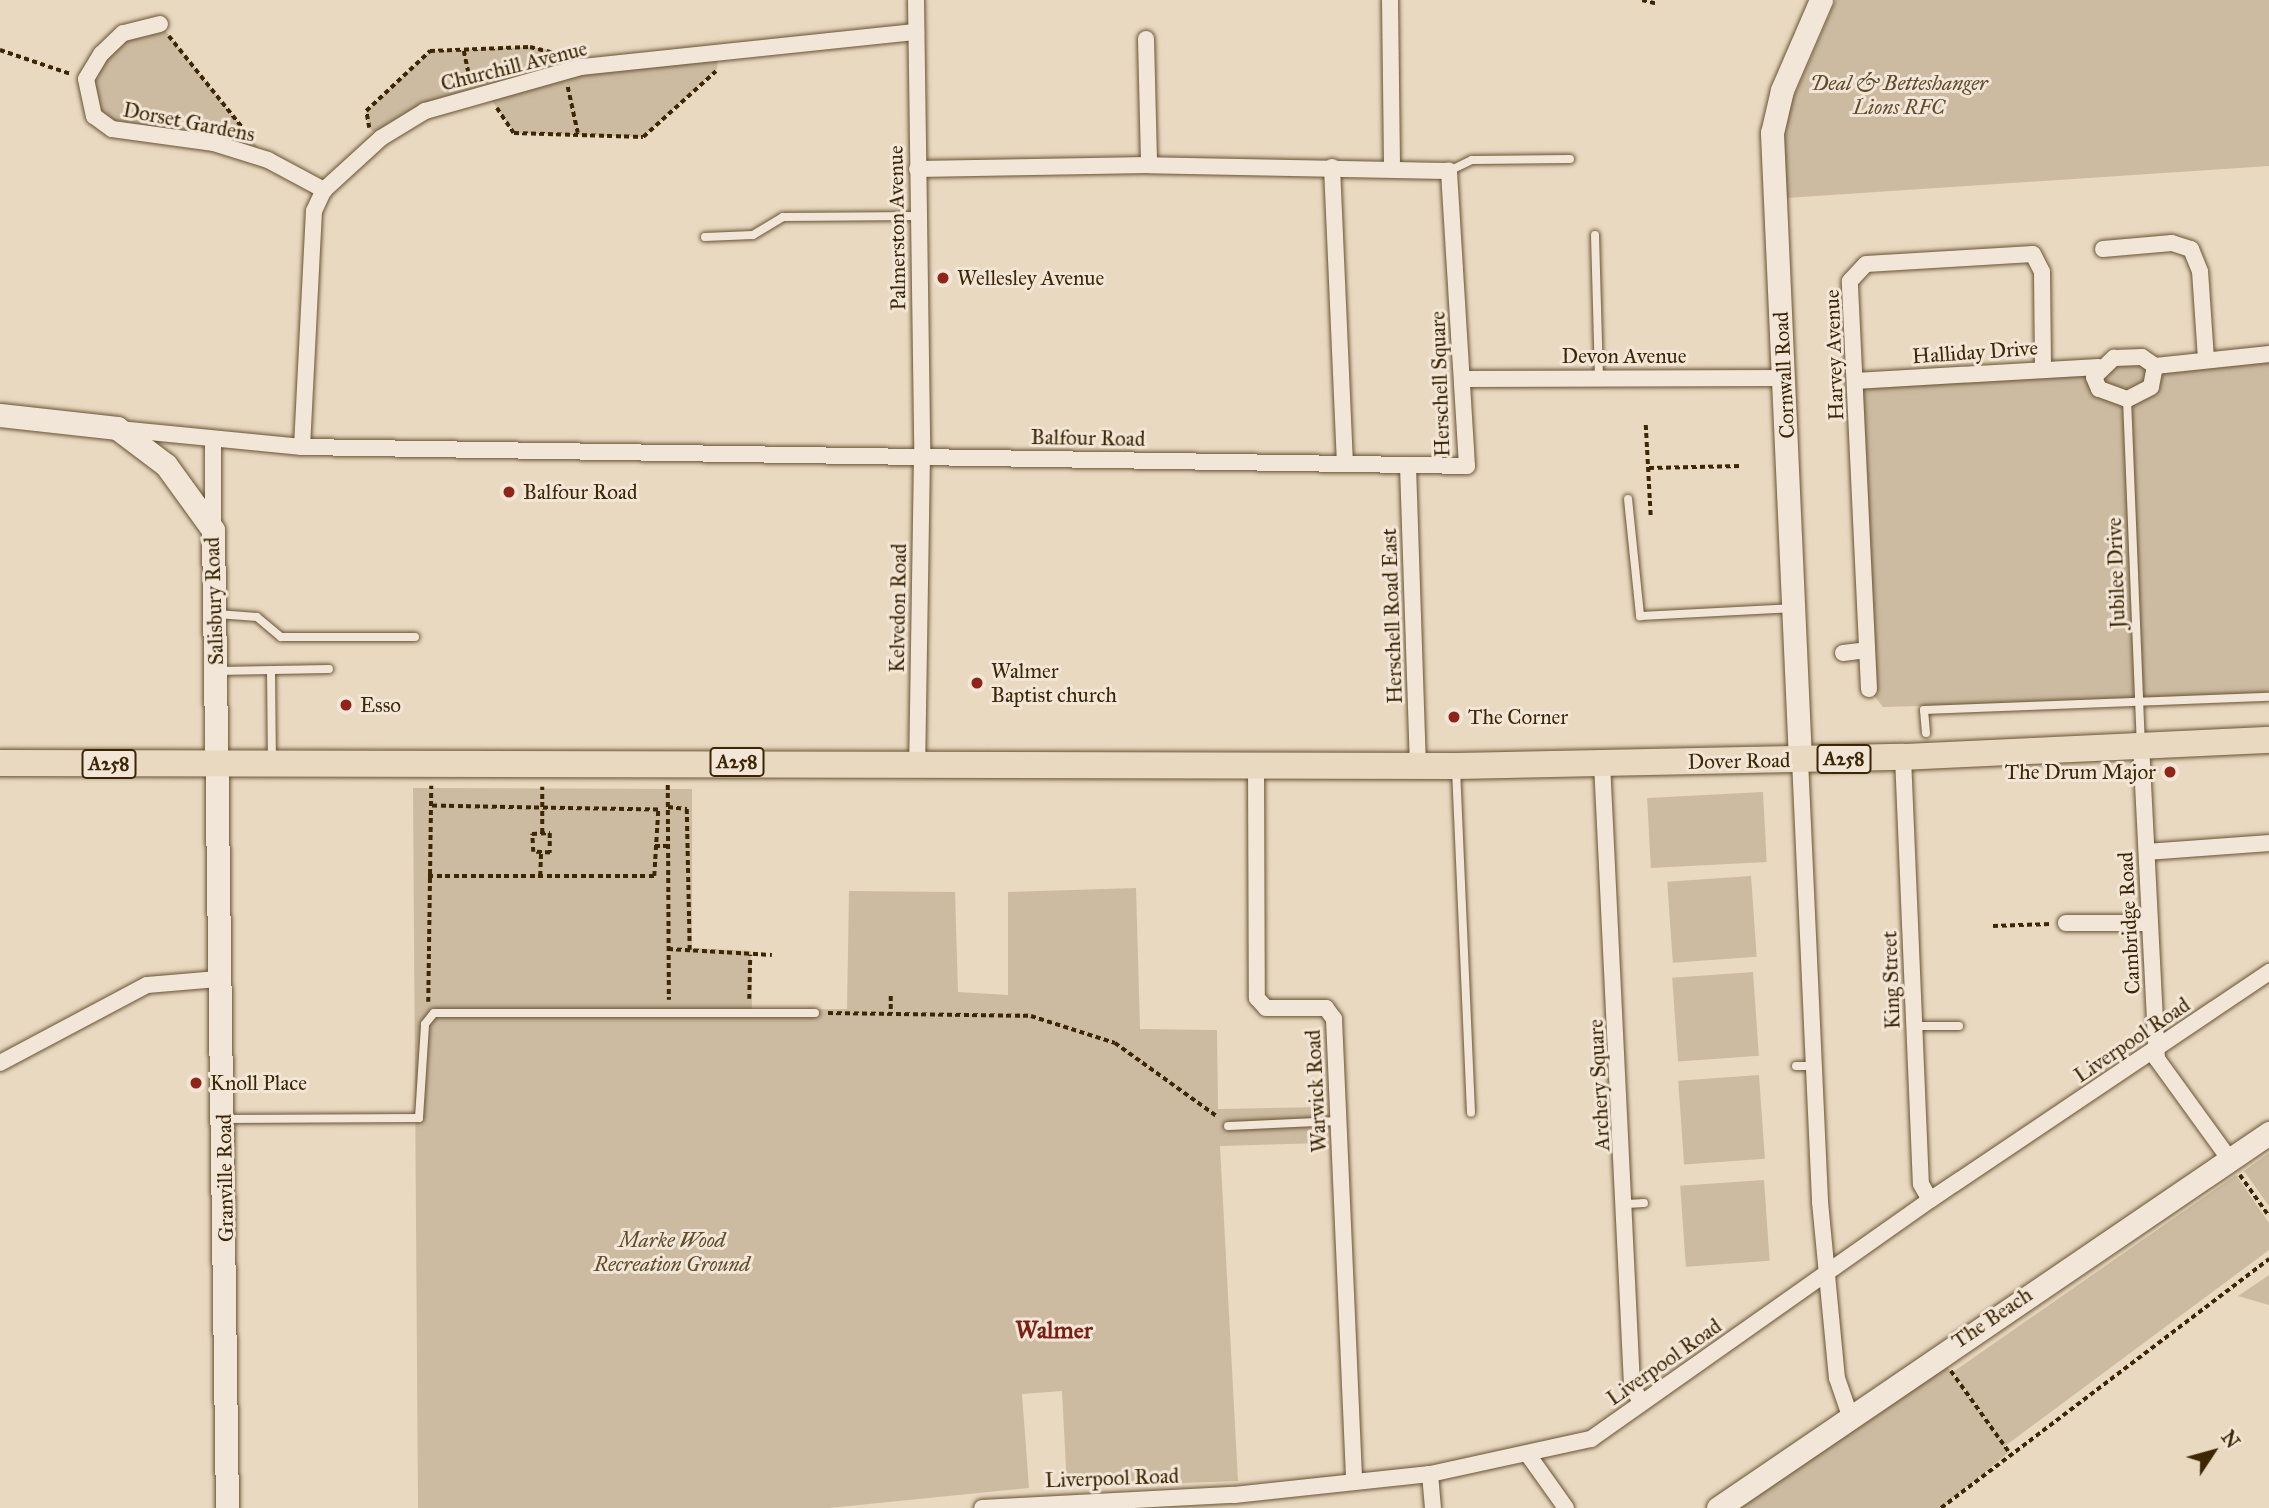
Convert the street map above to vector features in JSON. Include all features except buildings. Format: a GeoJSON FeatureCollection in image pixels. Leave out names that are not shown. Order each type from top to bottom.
{"type":"FeatureCollection","features":[{"type":"Feature","properties":{"kind":"main road","name":"Dover Road"},"geometry":{"type":"LineString","coordinates":[[1418,764],[1456,766],[1800,760],[2269,740]]}},
{"type":"Feature","properties":{"kind":"main road","name":"A258"},"geometry":{"type":"LineString","coordinates":[[0,763],[1418,764]]}},
{"type":"Feature","properties":{"kind":"street","name":"Palmerston Avenue"},"geometry":{"type":"LineString","coordinates":[[916,0],[922,456]]}},
{"type":"Feature","properties":{"kind":"street"},"geometry":{"type":"LineString","coordinates":[[1390,0],[1392,169]]}},
{"type":"Feature","properties":{"kind":"street","name":"Cornwall Road"},"geometry":{"type":"LineString","coordinates":[[1800,760],[1772,133],[1782,90],[1821,0]]}},
{"type":"Feature","properties":{"kind":"street"},"geometry":{"type":"LineString","coordinates":[[86,79],[123,33],[160,24]]}},
{"type":"Feature","properties":{"kind":"street","name":"Churchill Avenue"},"geometry":{"type":"LineString","coordinates":[[324,190],[381,138],[425,111],[480,93],[573,69],[718,56],[916,32]]}},
{"type":"Feature","properties":{"kind":"street"},"geometry":{"type":"LineString","coordinates":[[1146,38],[1149,164]]}},
{"type":"Feature","properties":{"kind":"street","name":"Dorset Gardens"},"geometry":{"type":"LineString","coordinates":[[86,79],[94,116],[112,129],[214,144],[268,160],[324,190]]}},
{"type":"Feature","properties":{"kind":"street"},"geometry":{"type":"LineString","coordinates":[[917,169],[1149,164],[1449,171]]}},
{"type":"Feature","properties":{"kind":"street"},"geometry":{"type":"LineString","coordinates":[[1332,167],[1345,463]]}},
{"type":"Feature","properties":{"kind":"street","name":"Herschell Square"},"geometry":{"type":"LineString","coordinates":[[1345,463],[1467,466],[1449,171]]}},
{"type":"Feature","properties":{"kind":"street"},"geometry":{"type":"LineString","coordinates":[[302,447],[309,241],[324,190]]}},
{"type":"Feature","properties":{"kind":"street"},"geometry":{"type":"LineString","coordinates":[[2103,249],[2172,243],[2191,249],[2200,271],[2206,360]]}},
{"type":"Feature","properties":{"kind":"street","name":"Harvey Avenue"},"geometry":{"type":"LineString","coordinates":[[1869,688],[1849,294],[1857,271],[1878,262],[2021,252],[2033,254],[2042,272],[2043,368]]}},
{"type":"Feature","properties":{"kind":"street","name":"Halliday Drive"},"geometry":{"type":"LineString","coordinates":[[1855,381],[2043,368],[2099,367],[2129,356],[2155,366],[2269,354]]}},
{"type":"Feature","properties":{"kind":"street"},"geometry":{"type":"LineString","coordinates":[[2099,367],[2099,389],[2127,399],[2151,387],[2155,366]]}},
{"type":"Feature","properties":{"kind":"street","name":"Devon Avenue"},"geometry":{"type":"LineString","coordinates":[[1463,379],[1599,376],[1784,378]]}},
{"type":"Feature","properties":{"kind":"street"},"geometry":{"type":"LineString","coordinates":[[0,415],[117,428]]}},
{"type":"Feature","properties":{"kind":"street","name":"Balfour Road"},"geometry":{"type":"LineString","coordinates":[[117,428],[302,447],[1345,463]]}},
{"type":"Feature","properties":{"kind":"street","name":"Salisbury Road"},"geometry":{"type":"LineString","coordinates":[[117,428],[166,465],[213,530],[218,764]]}},
{"type":"Feature","properties":{"kind":"street"},"geometry":{"type":"LineString","coordinates":[[213,530],[214,440]]}},
{"type":"Feature","properties":{"kind":"street","name":"Kelvedon Road"},"geometry":{"type":"LineString","coordinates":[[917,762],[922,456]]}},
{"type":"Feature","properties":{"kind":"street","name":"Herschell Road East"},"geometry":{"type":"LineString","coordinates":[[1408,466],[1418,764]]}},
{"type":"Feature","properties":{"kind":"street"},"geometry":{"type":"LineString","coordinates":[[1843,653],[1867,650]]}},
{"type":"Feature","properties":{"kind":"street","name":"Cambridge Road"},"geometry":{"type":"LineString","coordinates":[[2141,744],[2157,1059],[2230,1160]]}},
{"type":"Feature","properties":{"kind":"street","name":"King Street"},"geometry":{"type":"LineString","coordinates":[[1903,757],[1921,1184],[1930,1200]]}},
{"type":"Feature","properties":{"kind":"street"},"geometry":{"type":"LineString","coordinates":[[1800,760],[1815,1066],[1837,1378],[1850,1415]]}},
{"type":"Feature","properties":{"kind":"street","name":"Archery Square"},"geometry":{"type":"LineString","coordinates":[[1602,763],[1627,1204],[1632,1385],[1641,1403]]}},
{"type":"Feature","properties":{"kind":"street","name":"Granville Road"},"geometry":{"type":"LineString","coordinates":[[218,764],[218,979],[225,1119],[228,1508]]}},
{"type":"Feature","properties":{"kind":"street","name":"Warwick Road"},"geometry":{"type":"LineString","coordinates":[[1256,764],[1257,998],[1266,1008],[1325,1008],[1334,1019],[1354,1481]]}},
{"type":"Feature","properties":{"kind":"street"},"geometry":{"type":"LineString","coordinates":[[2147,852],[2269,843]]}},
{"type":"Feature","properties":{"kind":"street"},"geometry":{"type":"LineString","coordinates":[[2066,923],[2150,923]]}},
{"type":"Feature","properties":{"kind":"street","name":"Liverpool Road"},"geometry":{"type":"LineString","coordinates":[[982,1508],[1234,1495],[1430,1474],[1529,1456],[1591,1440],[1930,1200],[2269,972]]}},
{"type":"Feature","properties":{"kind":"street"},"geometry":{"type":"LineString","coordinates":[[0,1063],[147,985],[218,979]]}},
{"type":"Feature","properties":{"kind":"street","name":"The Beach"},"geometry":{"type":"LineString","coordinates":[[1718,1508],[1938,1354],[2269,1133]]}},
{"type":"Feature","properties":{"kind":"street"},"geometry":{"type":"LineString","coordinates":[[1529,1456],[1566,1508]]}},
{"type":"Feature","properties":{"kind":"street"},"geometry":{"type":"LineString","coordinates":[[1430,1474],[1433,1508]]}},
{"type":"Feature","properties":{"kind":"lane"},"geometry":{"type":"LineString","coordinates":[[1449,171],[1472,160],[1570,159]]}},
{"type":"Feature","properties":{"kind":"lane"},"geometry":{"type":"LineString","coordinates":[[705,237],[742,237],[783,217],[918,216]]}},
{"type":"Feature","properties":{"kind":"lane"},"geometry":{"type":"LineString","coordinates":[[1595,235],[1599,376]]}},
{"type":"Feature","properties":{"kind":"lane","name":"Jubilee Drive"},"geometry":{"type":"LineString","coordinates":[[2127,399],[2141,744]]}},
{"type":"Feature","properties":{"kind":"lane"},"geometry":{"type":"LineString","coordinates":[[1628,499],[1640,616],[1779,613],[1794,607]]}},
{"type":"Feature","properties":{"kind":"lane"},"geometry":{"type":"LineString","coordinates":[[214,614],[257,617],[281,636],[415,637]]}},
{"type":"Feature","properties":{"kind":"lane"},"geometry":{"type":"LineString","coordinates":[[217,671],[330,669]]}},
{"type":"Feature","properties":{"kind":"lane"},"geometry":{"type":"LineString","coordinates":[[271,670],[272,764]]}},
{"type":"Feature","properties":{"kind":"lane"},"geometry":{"type":"LineString","coordinates":[[1927,733],[1924,710],[2269,697]]}},
{"type":"Feature","properties":{"kind":"lane"},"geometry":{"type":"LineString","coordinates":[[1456,766],[1471,1113]]}},
{"type":"Feature","properties":{"kind":"lane"},"geometry":{"type":"LineString","coordinates":[[225,1119],[419,1118],[428,1016],[664,1012],[815,1013]]}},
{"type":"Feature","properties":{"kind":"lane"},"geometry":{"type":"LineString","coordinates":[[1914,1026],[1959,1026]]}},
{"type":"Feature","properties":{"kind":"lane"},"geometry":{"type":"LineString","coordinates":[[1796,1066],[1815,1066]]}},
{"type":"Feature","properties":{"kind":"lane"},"geometry":{"type":"LineString","coordinates":[[1228,1126],[1339,1121]]}},
{"type":"Feature","properties":{"kind":"lane"},"geometry":{"type":"LineString","coordinates":[[1627,1204],[1644,1203]]}},
{"type":"Feature","properties":{"kind":"path"},"geometry":{"type":"LineString","coordinates":[[1642,0],[1658,4]]}},
{"type":"Feature","properties":{"kind":"path"},"geometry":{"type":"LineString","coordinates":[[160,24],[268,160]]}},
{"type":"Feature","properties":{"kind":"path"},"geometry":{"type":"LineString","coordinates":[[381,138],[368,127],[366,111],[430,51],[530,47],[552,50],[573,69],[578,133]]}},
{"type":"Feature","properties":{"kind":"path"},"geometry":{"type":"LineString","coordinates":[[0,50],[86,79]]}},
{"type":"Feature","properties":{"kind":"path"},"geometry":{"type":"LineString","coordinates":[[464,51],[480,93],[514,133],[643,137],[717,69],[718,56]]}},
{"type":"Feature","properties":{"kind":"path"},"geometry":{"type":"LineString","coordinates":[[1647,425],[1651,518]]}},
{"type":"Feature","properties":{"kind":"path"},"geometry":{"type":"LineString","coordinates":[[1648,468],[1741,466]]}},
{"type":"Feature","properties":{"kind":"path"},"geometry":{"type":"LineString","coordinates":[[664,1012],[664,1000],[671,1000],[668,949],[668,762]]}},
{"type":"Feature","properties":{"kind":"path"},"geometry":{"type":"LineString","coordinates":[[428,1016],[428,876],[432,763]]}},
{"type":"Feature","properties":{"kind":"path"},"geometry":{"type":"LineString","coordinates":[[428,876],[654,876],[658,810],[431,806]]}},
{"type":"Feature","properties":{"kind":"path"},"geometry":{"type":"LineString","coordinates":[[668,807],[687,809],[690,950]]}},
{"type":"Feature","properties":{"kind":"path"},"geometry":{"type":"LineString","coordinates":[[542,808],[542,833]]}},
{"type":"Feature","properties":{"kind":"path"},"geometry":{"type":"LineString","coordinates":[[657,824],[669,824]]}},
{"type":"Feature","properties":{"kind":"path"},"geometry":{"type":"LineString","coordinates":[[542,833],[550,833],[550,853],[533,852],[533,834],[542,833]]}},
{"type":"Feature","properties":{"kind":"path"},"geometry":{"type":"LineString","coordinates":[[656,846],[669,846]]}},
{"type":"Feature","properties":{"kind":"path"},"geometry":{"type":"LineString","coordinates":[[540,876],[541,852]]}},
{"type":"Feature","properties":{"kind":"path"},"geometry":{"type":"LineString","coordinates":[[1993,926],[2066,923]]}},
{"type":"Feature","properties":{"kind":"path"},"geometry":{"type":"LineString","coordinates":[[668,949],[772,955]]}},
{"type":"Feature","properties":{"kind":"path"},"geometry":{"type":"LineString","coordinates":[[749,1012],[750,955]]}},
{"type":"Feature","properties":{"kind":"path"},"geometry":{"type":"LineString","coordinates":[[891,996],[891,1014]]}},
{"type":"Feature","properties":{"kind":"path"},"geometry":{"type":"LineString","coordinates":[[815,1013],[1031,1016],[1077,1028],[1159,1070],[1228,1126]]}},
{"type":"Feature","properties":{"kind":"path"},"geometry":{"type":"LineString","coordinates":[[2230,1160],[2269,1216]]}},
{"type":"Feature","properties":{"kind":"path"},"geometry":{"type":"LineString","coordinates":[[1941,1508],[2010,1452],[2269,1259]]}},
{"type":"Feature","properties":{"kind":"path"},"geometry":{"type":"LineString","coordinates":[[1938,1354],[2010,1452]]}},
{"type":"Feature","properties":{"kind":"green space","name":"Deal & Betteshanger Lions RFC"},"geometry":{"type":"Polygon","coordinates":[[[1836,0],[2269,0],[2269,166],[1786,198],[1781,126],[1836,0]]]}},
{"type":"Feature","properties":{"kind":"green space"},"geometry":{"type":"Polygon","coordinates":[[[160,24],[268,160],[112,129],[87,102],[101,54],[123,33],[160,24]]]}},
{"type":"Feature","properties":{"kind":"green space"},"geometry":{"type":"Polygon","coordinates":[[[530,47],[552,50],[581,67],[718,56],[717,69],[643,137],[514,133],[486,92],[381,138],[368,127],[366,111],[430,51],[530,47]]]}},
{"type":"Feature","properties":{"kind":"green space"},"geometry":{"type":"Polygon","coordinates":[[[2269,354],[2269,697],[1883,707],[1869,689],[1855,381],[2269,354]]]}},
{"type":"Feature","properties":{"kind":"green space","name":"Marke Wood Recreation Ground"},"geometry":{"type":"Polygon","coordinates":[[[413,788],[692,789],[692,948],[751,951],[752,1010],[847,1009],[849,891],[955,892],[958,992],[1008,995],[1008,892],[1136,888],[1140,1029],[1217,1030],[1218,1109],[1324,1107],[1325,1143],[1220,1146],[1238,1481],[1067,1487],[1062,1391],[1022,1394],[1029,1488],[829,1508],[418,1508],[413,788]]]}},
{"type":"Feature","properties":{"kind":"green space"},"geometry":{"type":"Polygon","coordinates":[[[1763,792],[1767,862],[1651,868],[1647,798],[1763,792]]]}},
{"type":"Feature","properties":{"kind":"green space"},"geometry":{"type":"Polygon","coordinates":[[[1751,876],[1757,957],[1673,963],[1667,882],[1751,876]]]}},
{"type":"Feature","properties":{"kind":"green space"},"geometry":{"type":"Polygon","coordinates":[[[1753,972],[1759,1056],[1678,1061],[1672,978],[1753,972]]]}},
{"type":"Feature","properties":{"kind":"green space"},"geometry":{"type":"Polygon","coordinates":[[[1759,1075],[1765,1159],[1684,1164],[1678,1081],[1759,1075]]]}},
{"type":"Feature","properties":{"kind":"green space"},"geometry":{"type":"Polygon","coordinates":[[[2269,1153],[2269,1206],[2244,1171],[2269,1153]]]}},
{"type":"Feature","properties":{"kind":"green space"},"geometry":{"type":"Polygon","coordinates":[[[2236,1175],[2269,1223],[2269,1250],[2005,1446],[2009,1452],[1941,1508],[1718,1508],[1938,1354],[2004,1445],[1953,1372],[2236,1175]]]}},
{"type":"Feature","properties":{"kind":"green space"},"geometry":{"type":"Polygon","coordinates":[[[1764,1180],[1770,1261],[1686,1267],[1680,1186],[1764,1180]]]}},
{"type":"Feature","properties":{"kind":"green space"},"geometry":{"type":"Polygon","coordinates":[[[2269,1275],[2269,1305],[2238,1296],[2269,1275]]]}},
{"type":"Feature","properties":{"kind":"place","name":"Wellesley Avenue"},"geometry":{"type":"Point","coordinates":[943,278]}},
{"type":"Feature","properties":{"kind":"place","name":"Balfour Road"},"geometry":{"type":"Point","coordinates":[509,492]}},
{"type":"Feature","properties":{"kind":"place","name":"Walmer Baptist church"},"geometry":{"type":"Point","coordinates":[977,683]}},
{"type":"Feature","properties":{"kind":"place","name":"Esso"},"geometry":{"type":"Point","coordinates":[346,705]}},
{"type":"Feature","properties":{"kind":"place","name":"The Corner"},"geometry":{"type":"Point","coordinates":[1454,717]}},
{"type":"Feature","properties":{"kind":"place","name":"The Drum Major"},"geometry":{"type":"Point","coordinates":[2170,772]}},
{"type":"Feature","properties":{"kind":"place","name":"Knoll Place"},"geometry":{"type":"Point","coordinates":[196,1083]}},
{"type":"Feature","properties":{"kind":"district","name":"Walmer"},"geometry":{"type":"Point","coordinates":[1054,1331]}}]}
